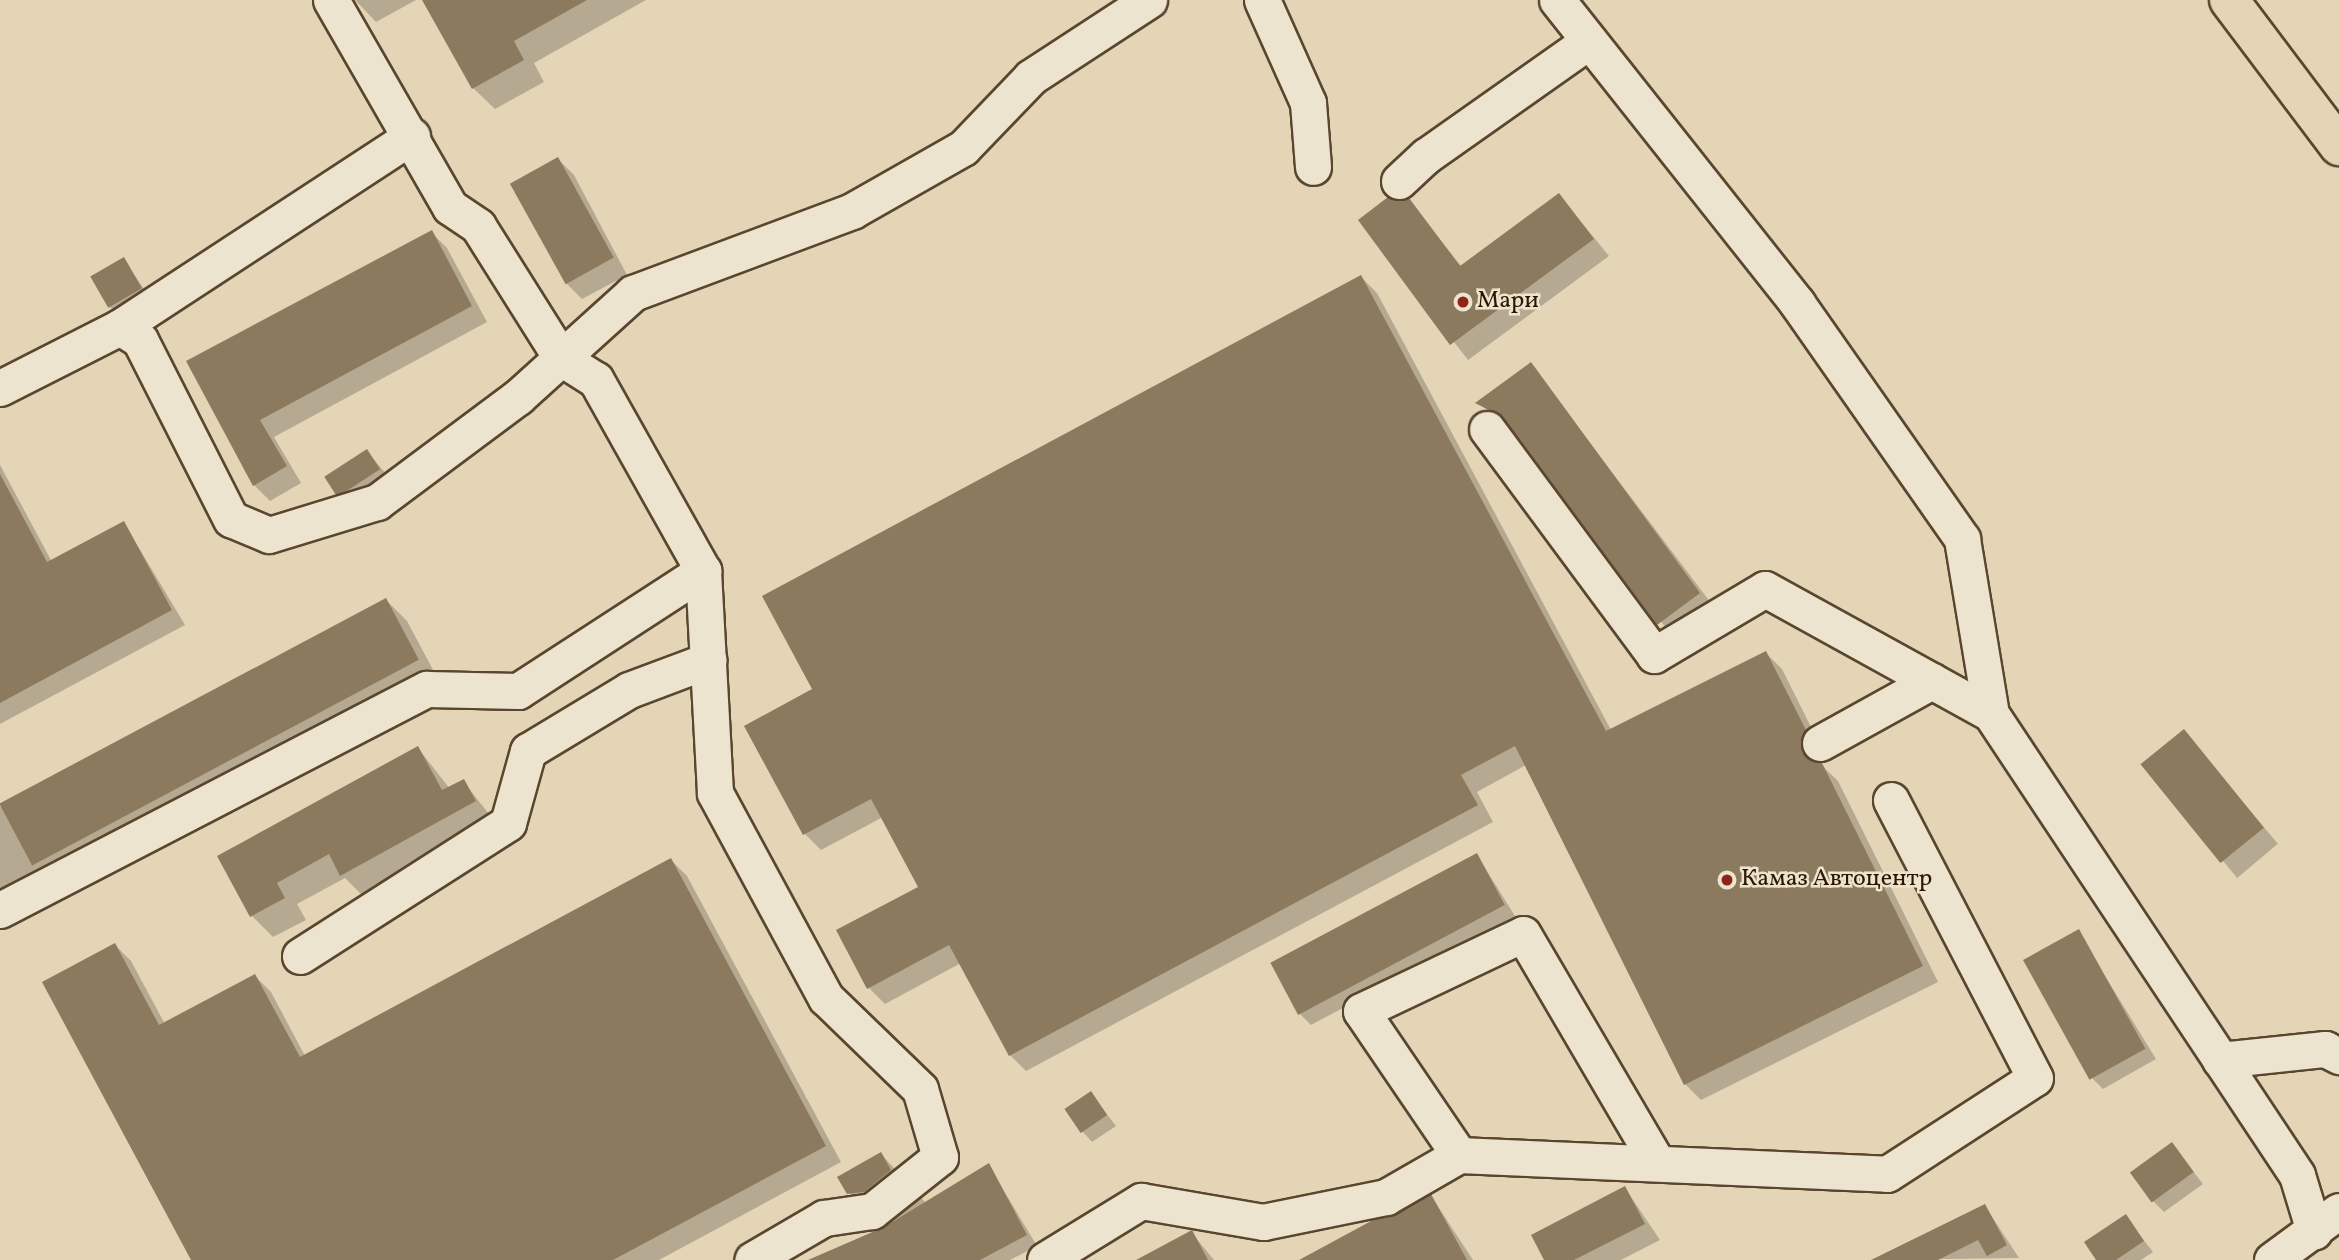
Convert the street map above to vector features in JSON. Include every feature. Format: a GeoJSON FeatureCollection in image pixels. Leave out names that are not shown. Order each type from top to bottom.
{"type":"FeatureCollection","features":[{"type":"Feature","properties":{"kind":"main road"},"geometry":{"type":"LineString","coordinates":[[2229,0],[2339,146]]}},
{"type":"Feature","properties":{"kind":"street"},"geometry":{"type":"LineString","coordinates":[[331,0],[412,136],[450,207],[478,226],[561,358],[596,380],[703,572],[715,793],[826,999],[920,1089],[940,1157],[872,1211],[824,1219],[752,1260]]}},
{"type":"Feature","properties":{"kind":"street"},"geometry":{"type":"LineString","coordinates":[[120,327],[140,340],[231,519],[269,535],[377,502],[561,358],[633,293],[852,211],[963,148],[1031,77],[1149,0]]}},
{"type":"Feature","properties":{"kind":"street"},"geometry":{"type":"LineString","coordinates":[[1262,0],[1308,103],[1313,167]]}},
{"type":"Feature","properties":{"kind":"street"},"geometry":{"type":"LineString","coordinates":[[1557,0],[1586,43],[1797,303],[1962,539],[1991,714],[2327,1221],[2272,1260]]}},
{"type":"Feature","properties":{"kind":"street"},"geometry":{"type":"LineString","coordinates":[[1399,181],[1426,156],[1586,43]]}},
{"type":"Feature","properties":{"kind":"street"},"geometry":{"type":"LineString","coordinates":[[0,388],[120,327],[412,136]]}},
{"type":"Feature","properties":{"kind":"street"},"geometry":{"type":"LineString","coordinates":[[1487,429],[1654,655],[1765,589],[1991,714]]}},
{"type":"Feature","properties":{"kind":"street"},"geometry":{"type":"LineString","coordinates":[[0,910],[427,689],[518,691],[703,572]]}},
{"type":"Feature","properties":{"kind":"street"},"geometry":{"type":"LineString","coordinates":[[300,956],[508,823],[528,751],[629,690],[709,660]]}},
{"type":"Feature","properties":{"kind":"street"},"geometry":{"type":"LineString","coordinates":[[1820,743],[1932,681]]}},
{"type":"Feature","properties":{"kind":"street"},"geometry":{"type":"LineString","coordinates":[[1045,1260],[1141,1201],[1263,1222],[1386,1197],[1459,1155],[1656,1161],[1887,1174],[2035,1078],[1891,800]]}},
{"type":"Feature","properties":{"kind":"street"},"geometry":{"type":"LineString","coordinates":[[1459,1155],[1361,1011],[1523,934],[1656,1161]]}},
{"type":"Feature","properties":{"kind":"street"},"geometry":{"type":"LineString","coordinates":[[2220,1060],[2326,1049],[2339,1056]]}},
{"type":"Feature","properties":{"kind":"building"},"geometry":{"type":"Polygon","coordinates":[[[422,0],[587,0],[514,41],[524,60],[472,89],[422,0]]]}},
{"type":"Feature","properties":{"kind":"building"},"geometry":{"type":"Polygon","coordinates":[[[558,157],[614,258],[566,284],[510,184],[558,157]]]}},
{"type":"Feature","properties":{"kind":"building"},"geometry":{"type":"Polygon","coordinates":[[[1559,193],[1594,239],[1450,345],[1358,220],[1388,197],[1409,198],[1460,266],[1559,193]]]}},
{"type":"Feature","properties":{"kind":"building"},"geometry":{"type":"Polygon","coordinates":[[[432,230],[472,306],[260,420],[287,466],[253,486],[186,361],[432,230]]]}},
{"type":"Feature","properties":{"kind":"building"},"geometry":{"type":"Polygon","coordinates":[[[124,257],[142,288],[108,308],[90,276],[124,257]]]}},
{"type":"Feature","properties":{"kind":"building"},"geometry":{"type":"Polygon","coordinates":[[[1361,275],[1606,731],[1766,651],[1806,730],[1802,752],[1822,763],[1923,966],[1684,1085],[1515,746],[1461,775],[1478,805],[1009,1056],[949,945],[867,989],[836,930],[918,887],[871,799],[803,835],[744,726],[812,689],[762,596],[1361,275]]]}},
{"type":"Feature","properties":{"kind":"building"},"geometry":{"type":"Polygon","coordinates":[[[1531,362],[1700,593],[1657,625],[1503,417],[1475,403],[1531,362]]]}},
{"type":"Feature","properties":{"kind":"building"},"geometry":{"type":"Polygon","coordinates":[[[367,449],[380,469],[337,497],[324,477],[367,449]]]}},
{"type":"Feature","properties":{"kind":"building"},"geometry":{"type":"Polygon","coordinates":[[[0,474],[47,562],[124,521],[172,610],[0,703],[0,474]]]}},
{"type":"Feature","properties":{"kind":"building"},"geometry":{"type":"Polygon","coordinates":[[[386,598],[419,660],[32,865],[0,803],[386,598]]]}},
{"type":"Feature","properties":{"kind":"building"},"geometry":{"type":"Polygon","coordinates":[[[2184,729],[2264,828],[2220,863],[2140,764],[2184,729]]]}},
{"type":"Feature","properties":{"kind":"building"},"geometry":{"type":"Polygon","coordinates":[[[418,746],[442,790],[464,779],[476,801],[340,876],[329,854],[277,883],[285,898],[250,917],[217,856],[418,746]]]}},
{"type":"Feature","properties":{"kind":"building"},"geometry":{"type":"Polygon","coordinates":[[[1477,853],[1505,905],[1298,1015],[1270,963],[1477,853]]]}},
{"type":"Feature","properties":{"kind":"building"},"geometry":{"type":"Polygon","coordinates":[[[671,858],[826,1146],[613,1260],[191,1260],[42,982],[115,943],[159,1025],[255,974],[300,1057],[671,858]]]}},
{"type":"Feature","properties":{"kind":"building"},"geometry":{"type":"Polygon","coordinates":[[[2079,929],[2145,1049],[2089,1080],[2023,960],[2079,929]]]}},
{"type":"Feature","properties":{"kind":"building"},"geometry":{"type":"Polygon","coordinates":[[[1091,1091],[1107,1115],[1081,1133],[1064,1109],[1091,1091]]]}},
{"type":"Feature","properties":{"kind":"building"},"geometry":{"type":"Polygon","coordinates":[[[2172,1142],[2194,1172],[2152,1202],[2130,1173],[2172,1142]]]}},
{"type":"Feature","properties":{"kind":"building"},"geometry":{"type":"Polygon","coordinates":[[[881,1152],[891,1170],[864,1192],[847,1194],[837,1177],[881,1152]]]}},
{"type":"Feature","properties":{"kind":"building"},"geometry":{"type":"Polygon","coordinates":[[[989,1163],[1027,1235],[980,1260],[808,1260],[884,1227],[989,1163]]]}},
{"type":"Feature","properties":{"kind":"building"},"geometry":{"type":"Polygon","coordinates":[[[1625,1186],[1645,1224],[1574,1260],[1544,1260],[1531,1235],[1625,1186]]]}},
{"type":"Feature","properties":{"kind":"building"},"geometry":{"type":"Polygon","coordinates":[[[1431,1194],[1467,1260],[1299,1260],[1373,1220],[1431,1194]]]}},
{"type":"Feature","properties":{"kind":"building"},"geometry":{"type":"Polygon","coordinates":[[[1985,1204],[2007,1245],[1987,1256],[1978,1240],[1938,1260],[1871,1260],[1985,1204]]]}},
{"type":"Feature","properties":{"kind":"building"},"geometry":{"type":"Polygon","coordinates":[[[2126,1214],[2144,1241],[2116,1260],[2096,1260],[2084,1242],[2126,1214]]]}},
{"type":"Feature","properties":{"kind":"building"},"geometry":{"type":"Polygon","coordinates":[[[1192,1230],[1208,1260],[1136,1260],[1192,1230]]]}},
{"type":"Feature","properties":{"kind":"place","name":"Мари"},"geometry":{"type":"Point","coordinates":[1463,302]}},
{"type":"Feature","properties":{"kind":"place","name":"Камаз Автоцентр"},"geometry":{"type":"Point","coordinates":[1727,880]}}]}
